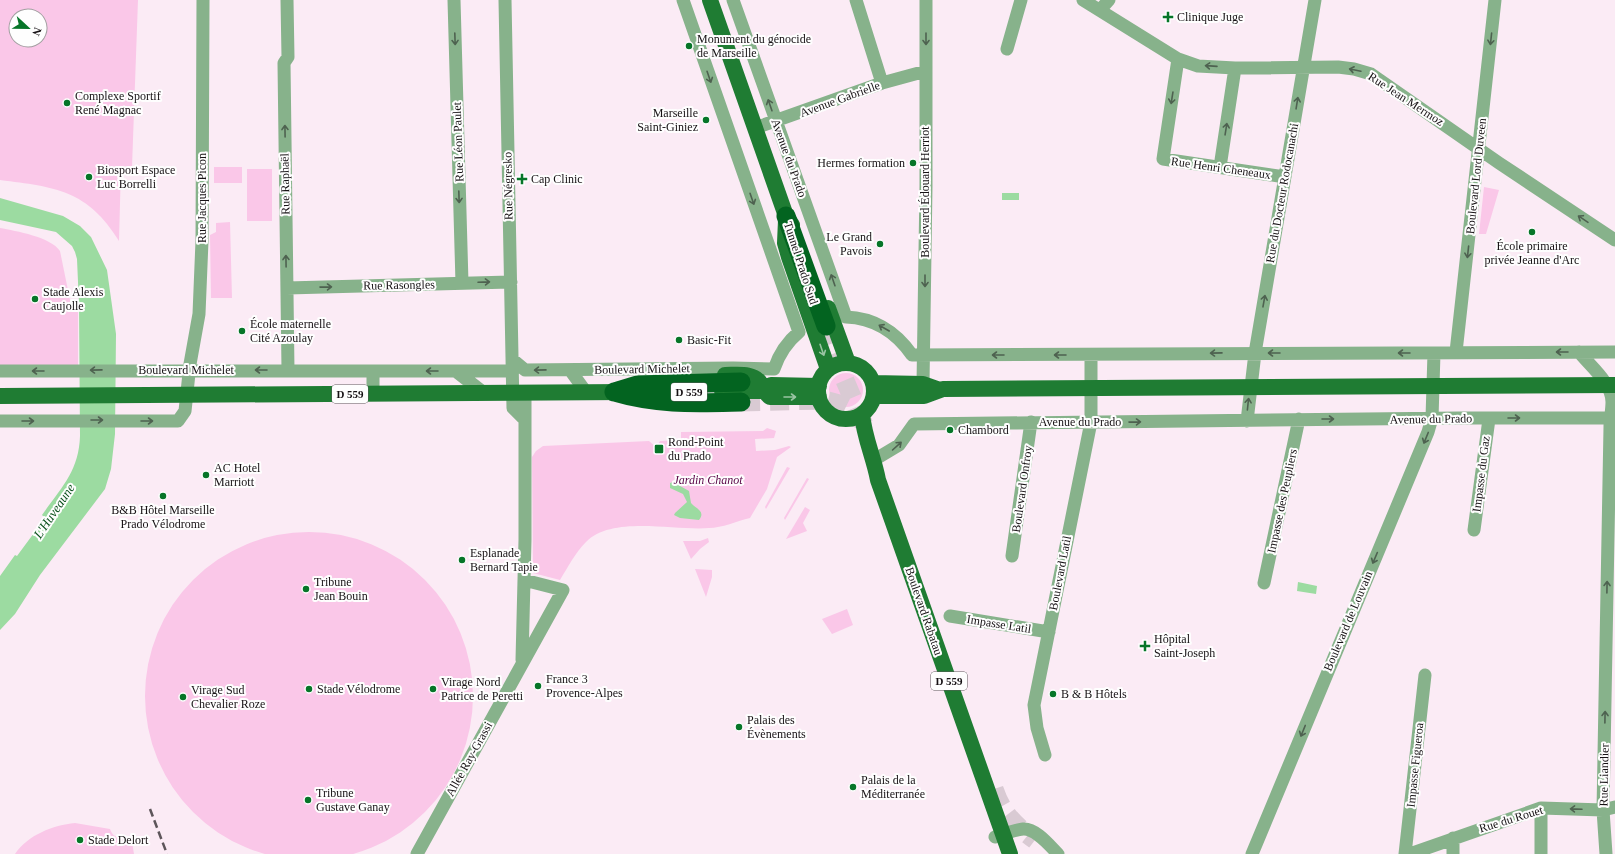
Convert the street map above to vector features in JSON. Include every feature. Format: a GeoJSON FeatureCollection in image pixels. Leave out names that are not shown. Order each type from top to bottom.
{"type":"FeatureCollection","features":[{"type":"Feature","properties":{"kind":"highway","name":"Tunnel Prado Sud"},"geometry":{"type":"LineString","coordinates":[[786,216],[797,256],[824,326]]}},
{"type":"Feature","properties":{"kind":"highway"},"geometry":{"type":"LineString","coordinates":[[614,392],[637,385],[741,382]]}},
{"type":"Feature","properties":{"kind":"highway"},"geometry":{"type":"LineString","coordinates":[[614,392],[639,400],[664,403],[741,402]]}},
{"type":"Feature","properties":{"kind":"main road","name":"Avenue du Prado"},"geometry":{"type":"LineString","coordinates":[[710,0],[786,216],[804,239],[848,363]]}},
{"type":"Feature","properties":{"kind":"main road","name":"Avenue du Prado"},"geometry":{"type":"LineString","coordinates":[[786,216],[785,243],[828,369]]}},
{"type":"Feature","properties":{"kind":"main road"},"geometry":{"type":"LineString","coordinates":[[841,363],[848,363],[855,364],[867,371],[874,390],[869,407],[854,416],[831,414],[823,406],[819,392],[822,377],[828,369],[841,363]]}},
{"type":"Feature","properties":{"kind":"main road","name":"Boulevard Michelet"},"geometry":{"type":"LineString","coordinates":[[0,396],[614,392],[625,382],[637,379],[746,374],[761,384],[763,391],[771,385],[819,392]]}},
{"type":"Feature","properties":{"kind":"main road"},"geometry":{"type":"LineString","coordinates":[[874,390],[923,384],[940,390],[1611,385]]}},
{"type":"Feature","properties":{"kind":"main road"},"geometry":{"type":"LineString","coordinates":[[874,390],[924,396],[940,390]]}},
{"type":"Feature","properties":{"kind":"main road","name":"Boulevard Rabatau"},"geometry":{"type":"LineString","coordinates":[[854,416],[863,426],[874,460],[878,480],[999,836],[1010,854]]}},
{"type":"Feature","properties":{"kind":"main road","name":"Boulevard Rabatau"},"geometry":{"type":"LineString","coordinates":[[854,416],[854,429],[867,463],[878,480]]}},
{"type":"Feature","properties":{"kind":"street","name":"Rue Jacques Picon"},"geometry":{"type":"LineString","coordinates":[[186,395],[189,370],[200,314],[202,241],[203,0]]}},
{"type":"Feature","properties":{"kind":"street","name":"Rue Raphaël"},"geometry":{"type":"LineString","coordinates":[[287,0],[288,57],[284,63],[288,370]]}},
{"type":"Feature","properties":{"kind":"street","name":"Rue Léon Paulet"},"geometry":{"type":"LineString","coordinates":[[454,0],[462,283]]}},
{"type":"Feature","properties":{"kind":"street","name":"Rue Négresko"},"geometry":{"type":"LineString","coordinates":[[505,0],[513,365],[519,392],[513,408],[525,420]]}},
{"type":"Feature","properties":{"kind":"street"},"geometry":{"type":"LineString","coordinates":[[683,0],[780,282],[796,277]]}},
{"type":"Feature","properties":{"kind":"street","name":"Avenue du Prado"},"geometry":{"type":"LineString","coordinates":[[733,0],[846,317],[866,319],[881,325],[918,355]]}},
{"type":"Feature","properties":{"kind":"street"},"geometry":{"type":"LineString","coordinates":[[856,0],[882,83]]}},
{"type":"Feature","properties":{"kind":"street","name":"Boulevard Édouard Herriot"},"geometry":{"type":"LineString","coordinates":[[923,384],[918,355],[926,71],[926,0]]}},
{"type":"Feature","properties":{"kind":"street"},"geometry":{"type":"LineString","coordinates":[[1007,48],[1021,0]]}},
{"type":"Feature","properties":{"kind":"street","name":"Rue Jean Mermoz"},"geometry":{"type":"LineString","coordinates":[[1083,0],[1178,59],[1198,66],[1235,68],[1338,68],[1354,69],[1371,74],[1615,240]]}},
{"type":"Feature","properties":{"kind":"street"},"geometry":{"type":"LineString","coordinates":[[1100,10],[1109,0]]}},
{"type":"Feature","properties":{"kind":"street","name":"Rue du Docteur Rodocanachi"},"geometry":{"type":"LineString","coordinates":[[1251,387],[1254,353],[1315,0]]}},
{"type":"Feature","properties":{"kind":"street","name":"Boulevard Lord Duveen"},"geometry":{"type":"LineString","coordinates":[[1456,352],[1495,0]]}},
{"type":"Feature","properties":{"kind":"street","name":"Rue Henri Cheneaux"},"geometry":{"type":"LineString","coordinates":[[1178,59],[1163,159],[1285,177]]}},
{"type":"Feature","properties":{"kind":"street"},"geometry":{"type":"LineString","coordinates":[[1220,167],[1235,68]]}},
{"type":"Feature","properties":{"kind":"street","name":"Avenue Gabrielle"},"geometry":{"type":"LineString","coordinates":[[755,128],[776,122],[882,83],[926,71]]}},
{"type":"Feature","properties":{"kind":"street","name":"Rue Rasongles"},"geometry":{"type":"LineString","coordinates":[[287,288],[511,282]]}},
{"type":"Feature","properties":{"kind":"street","name":"Boulevard Michelet"},"geometry":{"type":"LineString","coordinates":[[0,371],[288,370],[457,372],[513,365],[524,370],[774,369],[787,344],[799,332],[780,282]]}},
{"type":"Feature","properties":{"kind":"street"},"geometry":{"type":"LineString","coordinates":[[1579,352],[1592,368],[1611,385]]}},
{"type":"Feature","properties":{"kind":"street"},"geometry":{"type":"LineString","coordinates":[[918,355],[1615,352]]}},
{"type":"Feature","properties":{"kind":"street"},"geometry":{"type":"LineString","coordinates":[[1433,386],[1434,353]]}},
{"type":"Feature","properties":{"kind":"street"},"geometry":{"type":"LineString","coordinates":[[1091,355],[1092,390]]}},
{"type":"Feature","properties":{"kind":"street"},"geometry":{"type":"LineString","coordinates":[[570,370],[586,392]]}},
{"type":"Feature","properties":{"kind":"street"},"geometry":{"type":"LineString","coordinates":[[373,371],[373,394]]}},
{"type":"Feature","properties":{"kind":"street"},"geometry":{"type":"LineString","coordinates":[[457,372],[484,393]]}},
{"type":"Feature","properties":{"kind":"street","name":"Rue Liandier"},"geometry":{"type":"LineString","coordinates":[[1606,854],[1609,809],[1613,418],[1611,385]]}},
{"type":"Feature","properties":{"kind":"street","name":"Boulevard de Louvain"},"geometry":{"type":"LineString","coordinates":[[1252,854],[1428,432],[1432,418],[1433,386]]}},
{"type":"Feature","properties":{"kind":"street"},"geometry":{"type":"LineString","coordinates":[[1247,421],[1251,387]]}},
{"type":"Feature","properties":{"kind":"street","name":"Boulevard Latil"},"geometry":{"type":"LineString","coordinates":[[1045,755],[1037,728],[1034,705],[1091,422],[1092,390]]}},
{"type":"Feature","properties":{"kind":"street","name":"Boulevard Michelet"},"geometry":{"type":"LineString","coordinates":[[0,421],[178,421],[185,411],[186,395]]}},
{"type":"Feature","properties":{"kind":"street","name":"Avenue du Prado"},"geometry":{"type":"LineString","coordinates":[[874,460],[899,445],[914,424],[1247,421],[1299,419],[1613,418]]}},
{"type":"Feature","properties":{"kind":"street","name":"Impasse des Peupliers"},"geometry":{"type":"LineString","coordinates":[[1264,583],[1299,419]]}},
{"type":"Feature","properties":{"kind":"street","name":"Impasse du Gaz"},"geometry":{"type":"LineString","coordinates":[[1474,530],[1488,419]]}},
{"type":"Feature","properties":{"kind":"street","name":"Allée Ray-Grassi"},"geometry":{"type":"LineString","coordinates":[[521,664],[524,580],[525,420]]}},
{"type":"Feature","properties":{"kind":"street","name":"Boulevard Onfroy"},"geometry":{"type":"LineString","coordinates":[[1012,556],[1031,422]]}},
{"type":"Feature","properties":{"kind":"street","name":"Allée Ray-Grassi"},"geometry":{"type":"LineString","coordinates":[[417,854],[563,590],[524,580]]}},
{"type":"Feature","properties":{"kind":"street","name":"Impasse Latil"},"geometry":{"type":"LineString","coordinates":[[950,616],[1048,632]]}},
{"type":"Feature","properties":{"kind":"street","name":"Impasse Figueroa"},"geometry":{"type":"LineString","coordinates":[[1405,854],[1425,675]]}},
{"type":"Feature","properties":{"kind":"street"},"geometry":{"type":"LineString","coordinates":[[1541,808],[1541,854]]}},
{"type":"Feature","properties":{"kind":"street","name":"Rue du Rouet"},"geometry":{"type":"LineString","coordinates":[[1410,854],[1541,808],[1609,809]]}},
{"type":"Feature","properties":{"kind":"street"},"geometry":{"type":"LineString","coordinates":[[999,836],[1023,829],[1035,833],[1058,854]]}},
{"type":"Feature","properties":{"kind":"street"},"geometry":{"type":"LineString","coordinates":[[1453,838],[1453,854]]}},
{"type":"Feature","properties":{"kind":"green space","name":"Complexe Sportif René Magnac"},"geometry":{"type":"Polygon","coordinates":[[[0,0],[138,0],[132,167],[121,166],[119,241],[107,224],[95,211],[82,201],[54,189],[0,180],[0,0]]]}},
{"type":"Feature","properties":{"kind":"green space"},"geometry":{"type":"Polygon","coordinates":[[[214,167],[242,167],[242,183],[214,183],[214,167]]]}},
{"type":"Feature","properties":{"kind":"green space"},"geometry":{"type":"Polygon","coordinates":[[[247,169],[272,169],[272,221],[247,221],[247,169]]]}},
{"type":"Feature","properties":{"kind":"green space"},"geometry":{"type":"Polygon","coordinates":[[[1484,187],[1499,190],[1486,234],[1479,234],[1484,187]]]}},
{"type":"Feature","properties":{"kind":"green space"},"geometry":{"type":"Polygon","coordinates":[[[230,222],[232,298],[211,298],[210,235],[216,232],[216,223],[230,222]]]}},
{"type":"Feature","properties":{"kind":"green space","name":"Stade Alexis Caujolle"},"geometry":{"type":"Polygon","coordinates":[[[0,228],[41,238],[55,246],[60,251],[71,305],[78,306],[78,366],[0,367],[0,228]]]}},
{"type":"Feature","properties":{"kind":"green space"},"geometry":{"type":"Polygon","coordinates":[[[849,373],[858,378],[862,383],[862,397],[858,402],[853,406],[843,407],[839,406],[830,397],[829,387],[830,383],[839,374],[849,373]]]}},
{"type":"Feature","properties":{"kind":"green space","name":"Jardin Chanot"},"geometry":{"type":"Polygon","coordinates":[[[767,428],[776,431],[774,438],[755,439],[756,451],[775,450],[789,446],[791,447],[777,457],[767,489],[750,518],[714,528],[627,526],[611,529],[597,534],[582,546],[560,580],[533,573],[532,457],[536,451],[543,446],[649,441],[656,447],[660,441],[681,440],[681,432],[763,431],[767,428]]]}},
{"type":"Feature","properties":{"kind":"green space"},"geometry":{"type":"Polygon","coordinates":[[[787,467],[790,468],[766,509],[765,507],[787,467]]]}},
{"type":"Feature","properties":{"kind":"green space"},"geometry":{"type":"Polygon","coordinates":[[[807,478],[809,479],[785,520],[784,518],[807,478]]]}},
{"type":"Feature","properties":{"kind":"green space"},"geometry":{"type":"Polygon","coordinates":[[[805,507],[810,510],[803,523],[807,531],[786,539],[805,507]]]}},
{"type":"Feature","properties":{"kind":"green space","name":"Stade Vélodrome"},"geometry":{"type":"Polygon","coordinates":[[[309,532],[341,535],[372,544],[400,559],[425,580],[446,605],[461,633],[470,664],[473,696],[470,728],[461,759],[446,787],[425,812],[400,833],[372,848],[341,857],[309,860],[277,857],[246,848],[218,833],[193,812],[172,787],[157,759],[148,728],[145,696],[148,664],[157,633],[172,605],[193,580],[218,559],[246,544],[277,535],[309,532]]]}},
{"type":"Feature","properties":{"kind":"green space"},"geometry":{"type":"Polygon","coordinates":[[[708,538],[709,542],[691,559],[683,541],[700,541],[708,538]]]}},
{"type":"Feature","properties":{"kind":"green space"},"geometry":{"type":"Polygon","coordinates":[[[695,569],[712,570],[712,577],[706,597],[695,569]]]}},
{"type":"Feature","properties":{"kind":"green space"},"geometry":{"type":"Polygon","coordinates":[[[847,609],[853,625],[832,634],[822,619],[847,609]]]}},
{"type":"Feature","properties":{"kind":"green space","name":"Stade Delort"},"geometry":{"type":"Polygon","coordinates":[[[75,823],[110,829],[116,837],[131,836],[134,854],[15,854],[20,847],[34,836],[58,826],[75,823]]]}},
{"type":"Feature","properties":{"kind":"water"},"geometry":{"type":"Polygon","coordinates":[[[1002,193],[1019,193],[1019,200],[1002,200],[1002,193]]]}},
{"type":"Feature","properties":{"kind":"water","name":"L'Huveaune"},"geometry":{"type":"Polygon","coordinates":[[[0,198],[63,216],[80,226],[91,237],[107,270],[116,334],[115,434],[111,469],[105,489],[40,575],[15,614],[0,630],[0,576],[45,518],[42,515],[68,478],[76,459],[80,436],[79,305],[77,259],[75,252],[72,246],[56,232],[0,220],[0,198]]]}},
{"type":"Feature","properties":{"kind":"water"},"geometry":{"type":"Polygon","coordinates":[[[673,482],[689,491],[691,503],[701,512],[701,517],[699,520],[680,518],[674,515],[687,502],[683,494],[670,488],[670,483],[673,482]]]}},
{"type":"Feature","properties":{"kind":"water"},"geometry":{"type":"Polygon","coordinates":[[[1298,582],[1317,586],[1316,594],[1297,591],[1298,582]]]}},
{"type":"Feature","properties":{"kind":"tunnel"},"geometry":{"type":"LineString","coordinates":[[822,327],[867,432]]}},
{"type":"Feature","properties":{"kind":"tunnel"},"geometry":{"type":"LineString","coordinates":[[741,402],[824,400],[844,406],[853,411],[860,418]]}},
{"type":"Feature","properties":{"kind":"tunnel"},"geometry":{"type":"LineString","coordinates":[[994,789],[1005,812],[1021,829],[1035,840]]}},
{"type":"Feature","properties":{"kind":"railway"},"geometry":{"type":"LineString","coordinates":[[150,809],[167,854]]}},
{"type":"Feature","properties":{"kind":"place","name":"Clinique Juge"},"geometry":{"type":"Point","coordinates":[1168,17]}},
{"type":"Feature","properties":{"kind":"place","name":"Monument du génocide de Marseille"},"geometry":{"type":"Point","coordinates":[689,46]}},
{"type":"Feature","properties":{"kind":"place","name":"Complexe Sportif René Magnac"},"geometry":{"type":"Point","coordinates":[67,103]}},
{"type":"Feature","properties":{"kind":"place","name":"Marseille Saint-Giniez"},"geometry":{"type":"Point","coordinates":[706,120]}},
{"type":"Feature","properties":{"kind":"place","name":"Hermes formation"},"geometry":{"type":"Point","coordinates":[913,163]}},
{"type":"Feature","properties":{"kind":"place","name":"Biosport Espace Luc Borrelli"},"geometry":{"type":"Point","coordinates":[89,177]}},
{"type":"Feature","properties":{"kind":"place","name":"Cap Clinic"},"geometry":{"type":"Point","coordinates":[522,179]}},
{"type":"Feature","properties":{"kind":"place","name":"École primaire privée Jeanne d'Arc"},"geometry":{"type":"Point","coordinates":[1532,232]}},
{"type":"Feature","properties":{"kind":"place","name":"Le Grand Pavois"},"geometry":{"type":"Point","coordinates":[880,244]}},
{"type":"Feature","properties":{"kind":"place","name":"Stade Alexis Caujolle"},"geometry":{"type":"Point","coordinates":[35,299]}},
{"type":"Feature","properties":{"kind":"place","name":"École maternelle Cité Azoulay"},"geometry":{"type":"Point","coordinates":[242,331]}},
{"type":"Feature","properties":{"kind":"place","name":"Basic-Fit"},"geometry":{"type":"Point","coordinates":[679,340]}},
{"type":"Feature","properties":{"kind":"place","name":"Chambord"},"geometry":{"type":"Point","coordinates":[950,430]}},
{"type":"Feature","properties":{"kind":"place","name":"Rond-Point du Prado"},"geometry":{"type":"Point","coordinates":[659,449]}},
{"type":"Feature","properties":{"kind":"place","name":"AC Hotel Marriott"},"geometry":{"type":"Point","coordinates":[206,475]}},
{"type":"Feature","properties":{"kind":"place","name":"B&B Hôtel Marseille Prado Vélodrome"},"geometry":{"type":"Point","coordinates":[163,496]}},
{"type":"Feature","properties":{"kind":"place","name":"Esplanade Bernard Tapie"},"geometry":{"type":"Point","coordinates":[462,560]}},
{"type":"Feature","properties":{"kind":"place","name":"Tribune Jean Bouin"},"geometry":{"type":"Point","coordinates":[306,589]}},
{"type":"Feature","properties":{"kind":"place","name":"Hôpital Saint-Joseph"},"geometry":{"type":"Point","coordinates":[1145,646]}},
{"type":"Feature","properties":{"kind":"place","name":"France 3 Provence-Alpes"},"geometry":{"type":"Point","coordinates":[538,686]}},
{"type":"Feature","properties":{"kind":"place","name":"Stade Vélodrome"},"geometry":{"type":"Point","coordinates":[309,689]}},
{"type":"Feature","properties":{"kind":"place","name":"Virage Nord Patrice de Peretti"},"geometry":{"type":"Point","coordinates":[433,689]}},
{"type":"Feature","properties":{"kind":"place","name":"B & B Hôtels"},"geometry":{"type":"Point","coordinates":[1053,694]}},
{"type":"Feature","properties":{"kind":"place","name":"Virage Sud Chevalier Roze"},"geometry":{"type":"Point","coordinates":[183,697]}},
{"type":"Feature","properties":{"kind":"place","name":"Palais des Évènements"},"geometry":{"type":"Point","coordinates":[739,727]}},
{"type":"Feature","properties":{"kind":"place","name":"Palais de la Méditerranée"},"geometry":{"type":"Point","coordinates":[853,787]}},
{"type":"Feature","properties":{"kind":"place","name":"Tribune Gustave Ganay"},"geometry":{"type":"Point","coordinates":[308,800]}},
{"type":"Feature","properties":{"kind":"place","name":"Stade Delort"},"geometry":{"type":"Point","coordinates":[80,840]}}]}
